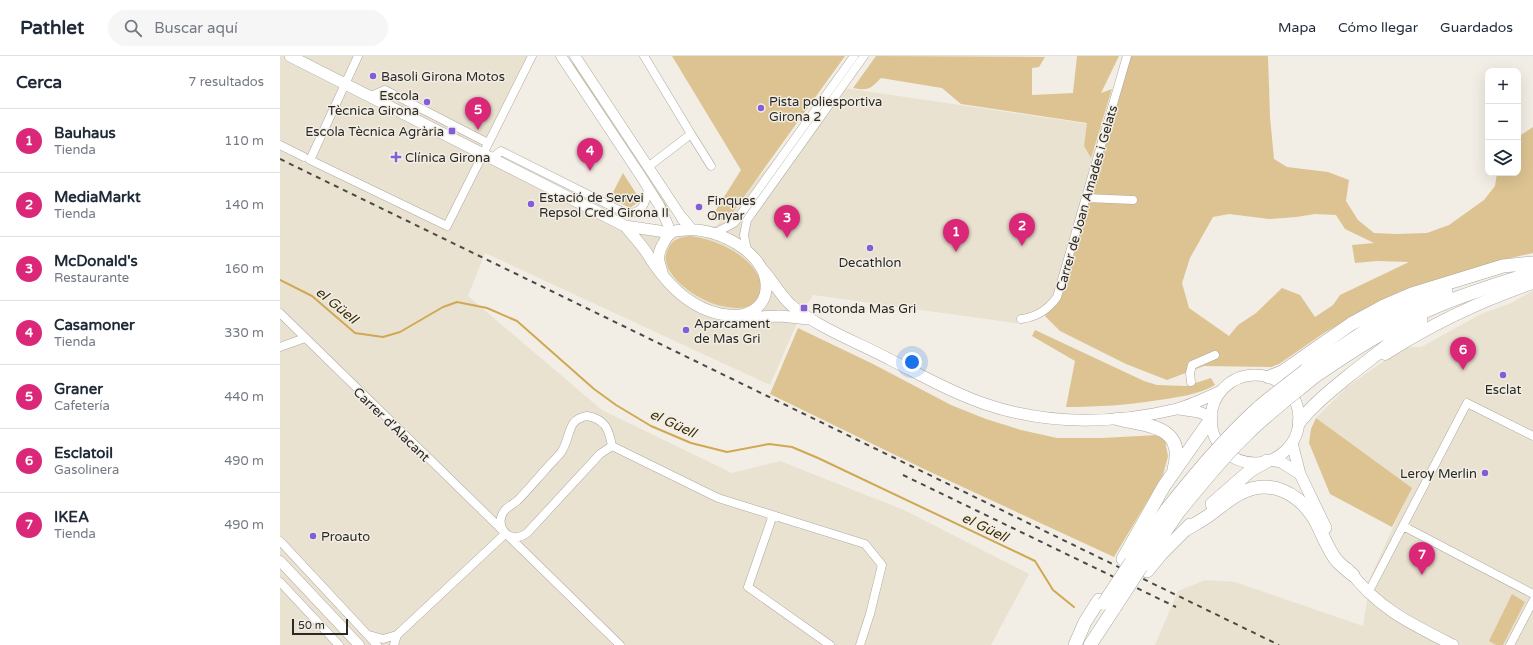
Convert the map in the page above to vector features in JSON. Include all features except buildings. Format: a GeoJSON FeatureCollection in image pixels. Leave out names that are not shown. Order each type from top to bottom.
{"type":"FeatureCollection","features":[{"type":"Feature","properties":{"kind":"highway"},"geometry":{"type":"LineString","coordinates":[[1269,377],[1282,372],[1352,324],[1384,306],[1412,294],[1503,266],[1533,266]]}},
{"type":"Feature","properties":{"kind":"highway"},"geometry":{"type":"LineString","coordinates":[[1299,422],[1310,409],[1364,364],[1422,320],[1448,305],[1497,284],[1533,266]]}},
{"type":"Feature","properties":{"kind":"highway"},"geometry":{"type":"LineString","coordinates":[[1076,645],[1109,605],[1172,512],[1198,487],[1246,434],[1310,374],[1378,322],[1430,298],[1486,276],[1533,266]]}},
{"type":"Feature","properties":{"kind":"highway"},"geometry":{"type":"LineString","coordinates":[[1310,374],[1384,332],[1434,307],[1497,284]]}},
{"type":"Feature","properties":{"kind":"highway"},"geometry":{"type":"LineString","coordinates":[[1091,645],[1109,605],[1135,565],[1164,486],[1211,418]]}},
{"type":"Feature","properties":{"kind":"highway"},"geometry":{"type":"LineString","coordinates":[[1118,419],[1154,426],[1164,430],[1170,436],[1175,446],[1176,454],[1172,473]]}},
{"type":"Feature","properties":{"kind":"highway"},"geometry":{"type":"LineString","coordinates":[[1135,565],[1161,554],[1212,504],[1251,470],[1269,461]]}},
{"type":"Feature","properties":{"kind":"highway"},"geometry":{"type":"LineString","coordinates":[[1185,530],[1242,493],[1259,488],[1278,489],[1298,500],[1306,508],[1314,519],[1337,561],[1353,576]]}},
{"type":"Feature","properties":{"kind":"main road"},"geometry":{"type":"LineString","coordinates":[[290,56],[623,225],[659,231],[691,229],[715,233],[728,239],[747,251],[791,304],[811,320],[936,383],[985,404],[1038,417],[1075,420],[1118,419],[1178,409],[1219,392],[1230,382],[1242,376],[1255,374],[1269,377],[1282,383],[1292,394],[1298,409],[1299,422],[1298,431],[1292,443],[1281,455],[1269,461]]}},
{"type":"Feature","properties":{"kind":"main road"},"geometry":{"type":"LineString","coordinates":[[682,218],[691,229]]}},
{"type":"Feature","properties":{"kind":"main road"},"geometry":{"type":"LineString","coordinates":[[623,225],[644,249],[673,288],[694,304],[716,313],[737,316],[781,316],[811,320]]}},
{"type":"Feature","properties":{"kind":"main road"},"geometry":{"type":"LineString","coordinates":[[663,276],[659,256],[670,231]]}},
{"type":"Feature","properties":{"kind":"main road"},"geometry":{"type":"LineString","coordinates":[[737,316],[754,310],[764,299],[766,281],[763,270]]}},
{"type":"Feature","properties":{"kind":"main road"},"geometry":{"type":"LineString","coordinates":[[1364,364],[1381,357],[1424,330],[1462,310],[1482,301],[1533,283]]}},
{"type":"Feature","properties":{"kind":"main road"},"geometry":{"type":"LineString","coordinates":[[1219,392],[1214,402],[1211,418],[1212,430],[1216,440],[1227,453],[1238,460],[1247,462],[1281,462],[1300,474]]}},
{"type":"Feature","properties":{"kind":"main road"},"geometry":{"type":"LineString","coordinates":[[1178,409],[1199,412],[1211,418]]}},
{"type":"Feature","properties":{"kind":"main road"},"geometry":{"type":"LineString","coordinates":[[1292,443],[1300,474],[1332,542],[1353,576],[1368,593],[1385,608],[1453,645]]}},
{"type":"Feature","properties":{"kind":"street"},"geometry":{"type":"LineString","coordinates":[[307,158],[358,56]]}},
{"type":"Feature","properties":{"kind":"street"},"geometry":{"type":"LineString","coordinates":[[280,145],[447,226],[487,156],[488,143],[532,56]]}},
{"type":"Feature","properties":{"kind":"street"},"geometry":{"type":"LineString","coordinates":[[561,56],[648,188],[670,231]]}},
{"type":"Feature","properties":{"kind":"street"},"geometry":{"type":"LineString","coordinates":[[575,56],[682,218]]}},
{"type":"Feature","properties":{"kind":"street"},"geometry":{"type":"LineString","coordinates":[[644,56],[711,166]]}},
{"type":"Feature","properties":{"kind":"street"},"geometry":{"type":"LineString","coordinates":[[715,233],[734,223],[738,218],[854,56]]}},
{"type":"Feature","properties":{"kind":"street"},"geometry":{"type":"LineString","coordinates":[[747,251],[744,236],[747,220],[864,56]]}},
{"type":"Feature","properties":{"kind":"street","name":"Carrer de Joan Amades i Gelats"},"geometry":{"type":"LineString","coordinates":[[1021,319],[1036,316],[1048,308],[1057,297],[1127,56]]}},
{"type":"Feature","properties":{"kind":"street"},"geometry":{"type":"LineString","coordinates":[[371,96],[385,90],[488,143]]}},
{"type":"Feature","properties":{"kind":"street"},"geometry":{"type":"LineString","coordinates":[[648,167],[691,134]]}},
{"type":"Feature","properties":{"kind":"street"},"geometry":{"type":"LineString","coordinates":[[487,156],[501,151],[615,208],[628,213],[639,210],[646,200],[648,188]]}},
{"type":"Feature","properties":{"kind":"street"},"geometry":{"type":"LineString","coordinates":[[1086,198],[1133,200]]}},
{"type":"Feature","properties":{"kind":"street"},"geometry":{"type":"LineString","coordinates":[[615,208],[623,225]]}},
{"type":"Feature","properties":{"kind":"street","name":"Carrer d'Alacant"},"geometry":{"type":"LineString","coordinates":[[280,313],[620,645]]}},
{"type":"Feature","properties":{"kind":"street"},"geometry":{"type":"LineString","coordinates":[[280,347],[305,338]]}},
{"type":"Feature","properties":{"kind":"street"},"geometry":{"type":"LineString","coordinates":[[1191,382],[1190,373],[1192,365],[1215,355]]}},
{"type":"Feature","properties":{"kind":"street"},"geometry":{"type":"LineString","coordinates":[[1368,593],[1467,402],[1533,436]]}},
{"type":"Feature","properties":{"kind":"street"},"geometry":{"type":"LineString","coordinates":[[587,416],[594,417],[602,421],[610,435],[612,446],[600,454],[527,533],[517,538],[505,534],[501,523],[505,510],[516,502],[562,452],[575,420],[580,417],[587,416]]}},
{"type":"Feature","properties":{"kind":"street"},"geometry":{"type":"LineString","coordinates":[[612,446],[718,498],[866,544],[882,565],[870,614],[860,645]]}},
{"type":"Feature","properties":{"kind":"street"},"geometry":{"type":"LineString","coordinates":[[773,515],[748,587],[830,645]]}},
{"type":"Feature","properties":{"kind":"street"},"geometry":{"type":"LineString","coordinates":[[1403,526],[1533,594]]}},
{"type":"Feature","properties":{"kind":"street"},"geometry":{"type":"LineString","coordinates":[[368,635],[383,639],[397,635],[505,534]]}},
{"type":"Feature","properties":{"kind":"street"},"geometry":{"type":"LineString","coordinates":[[280,541],[377,645]]}},
{"type":"Feature","properties":{"kind":"street"},"geometry":{"type":"LineString","coordinates":[[280,561],[359,645]]}},
{"type":"Feature","properties":{"kind":"street"},"geometry":{"type":"LineString","coordinates":[[280,582],[339,645]]}},
{"type":"Feature","properties":{"kind":"street"},"geometry":{"type":"LineString","coordinates":[[1510,645],[1533,602]]}},
{"type":"Feature","properties":{"kind":"street"},"geometry":{"type":"LineString","coordinates":[[394,645],[397,635]]}},
{"type":"Feature","properties":{"kind":"shaded area"},"geometry":{"type":"Polygon","coordinates":[[[280,56],[533,56],[484,155],[627,227],[716,226],[837,87],[1109,127],[1060,300],[1045,316],[1022,324],[813,295],[800,316],[770,385],[485,253],[468,296],[602,410],[732,473],[780,461],[904,510],[1029,574],[991,645],[280,645],[280,56]]]}},
{"type":"Feature","properties":{"kind":"shaded area"},"geometry":{"type":"Polygon","coordinates":[[[672,56],[845,56],[733,212],[724,220],[709,221],[741,170],[672,56]]]}},
{"type":"Feature","properties":{"kind":"shaded area"},"geometry":{"type":"Polygon","coordinates":[[[876,56],[1045,57],[1039,67],[1032,68],[1032,95],[1073,93],[1077,56],[1119,56],[1101,93],[1112,89],[1091,158],[1084,146],[1087,123],[961,104],[942,88],[881,78],[869,88],[853,88],[876,56]]]}},
{"type":"Feature","properties":{"kind":"shaded area"},"geometry":{"type":"Polygon","coordinates":[[[1130,56],[1268,56],[1270,117],[1274,159],[1287,167],[1328,172],[1349,180],[1346,201],[1358,220],[1374,233],[1427,233],[1449,225],[1484,200],[1495,186],[1497,176],[1521,176],[1521,135],[1533,127],[1533,253],[1502,260],[1399,292],[1353,316],[1324,333],[1279,364],[1271,367],[1204,366],[1167,380],[1126,364],[1060,331],[1045,316],[1060,300],[1130,56]],[[1229,214],[1213,217],[1190,258],[1182,283],[1189,308],[1229,336],[1238,325],[1256,313],[1282,288],[1300,295],[1315,317],[1333,305],[1340,295],[1409,262],[1377,261],[1355,263],[1352,245],[1374,243],[1345,229],[1336,215],[1315,214],[1269,219],[1229,214]]]}},
{"type":"Feature","properties":{"kind":"shaded area"},"geometry":{"type":"Polygon","coordinates":[[[573,63],[670,211],[666,211],[572,64],[573,63]]]}},
{"type":"Feature","properties":{"kind":"shaded area"},"geometry":{"type":"Polygon","coordinates":[[[623,173],[639,198],[637,203],[630,208],[610,198],[623,173]]]}},
{"type":"Feature","properties":{"kind":"shaded area"},"geometry":{"type":"Polygon","coordinates":[[[690,236],[710,240],[720,244],[738,254],[754,268],[759,277],[761,286],[755,303],[750,306],[739,308],[713,304],[693,293],[674,277],[668,268],[666,259],[668,249],[674,241],[690,236]]]}},
{"type":"Feature","properties":{"kind":"shaded area"},"geometry":{"type":"Polygon","coordinates":[[[1533,291],[1533,645],[1155,645],[1178,591],[1205,580],[1235,582],[1363,626],[1371,576],[1411,488],[1316,418],[1347,387],[1404,347],[1421,347],[1483,313],[1509,304],[1533,291]]]}},
{"type":"Feature","properties":{"kind":"shaded area"},"geometry":{"type":"Polygon","coordinates":[[[798,328],[873,364],[951,405],[986,419],[1021,430],[1057,438],[1102,438],[1158,435],[1165,441],[1168,456],[1163,475],[1114,557],[926,470],[770,394],[798,328]]]}},
{"type":"Feature","properties":{"kind":"shaded area"},"geometry":{"type":"Polygon","coordinates":[[[1035,330],[1144,381],[1157,385],[1186,386],[1211,378],[1215,385],[1188,395],[1147,402],[1089,407],[1066,407],[1075,361],[1032,336],[1035,330]]]}},
{"type":"Feature","properties":{"kind":"shaded area"},"geometry":{"type":"Polygon","coordinates":[[[1316,418],[1412,488],[1392,527],[1330,494],[1309,443],[1311,429],[1316,418]]]}},
{"type":"Feature","properties":{"kind":"shaded area"},"geometry":{"type":"Polygon","coordinates":[[[1512,594],[1525,602],[1503,645],[1496,645],[1489,641],[1512,594]]]}},
{"type":"Feature","properties":{"kind":"waterway","name":"el Güell"},"geometry":{"type":"LineString","coordinates":[[280,280],[312,296],[355,333],[383,337],[400,332],[443,307],[457,302],[487,308],[517,321],[594,389],[616,405],[651,426],[691,443],[727,452],[769,444],[792,447],[818,458],[1035,561],[1053,590],[1074,607]]}},
{"type":"Feature","properties":{"kind":"railway"},"geometry":{"type":"LineString","coordinates":[[280,159],[1279,645]]}},
{"type":"Feature","properties":{"kind":"railway"},"geometry":{"type":"LineString","coordinates":[[903,475],[1176,607]]}},
{"type":"Feature","properties":{"kind":"place","name":"Basoli Girona Motos"},"geometry":{"type":"Point","coordinates":[373,76]}},
{"type":"Feature","properties":{"kind":"place","name":"Escola Tècnica Girona"},"geometry":{"type":"Point","coordinates":[427,102]}},
{"type":"Feature","properties":{"kind":"place","name":"Pista poliesportiva Girona 2"},"geometry":{"type":"Point","coordinates":[761,108]}},
{"type":"Feature","properties":{"kind":"place","name":"Graner"},"geometry":{"type":"Point","coordinates":[478,130]}},
{"type":"Feature","properties":{"kind":"place","name":"Escola Tècnica Agrària"},"geometry":{"type":"Point","coordinates":[452,131]}},
{"type":"Feature","properties":{"kind":"place","name":"Clínica Girona"},"geometry":{"type":"Point","coordinates":[396,157]}},
{"type":"Feature","properties":{"kind":"place","name":"Casamoner"},"geometry":{"type":"Point","coordinates":[590,171]}},
{"type":"Feature","properties":{"kind":"place","name":"Estació de Servei Repsol Cred Girona II"},"geometry":{"type":"Point","coordinates":[531,204]}},
{"type":"Feature","properties":{"kind":"place","name":"Finques Onyar"},"geometry":{"type":"Point","coordinates":[699,207]}},
{"type":"Feature","properties":{"kind":"place","name":"McDonald's"},"geometry":{"type":"Point","coordinates":[787,238]}},
{"type":"Feature","properties":{"kind":"place","name":"MediaMarkt"},"geometry":{"type":"Point","coordinates":[1022,246]}},
{"type":"Feature","properties":{"kind":"place","name":"Decathlon"},"geometry":{"type":"Point","coordinates":[870,248]}},
{"type":"Feature","properties":{"kind":"place","name":"Bauhaus"},"geometry":{"type":"Point","coordinates":[956,252]}},
{"type":"Feature","properties":{"kind":"place","name":"Rotonda Mas Gri"},"geometry":{"type":"Point","coordinates":[804,308]}},
{"type":"Feature","properties":{"kind":"place","name":"Aparcament de Mas Gri"},"geometry":{"type":"Point","coordinates":[686,330]}},
{"type":"Feature","properties":{"kind":"place","name":"Esclatoil"},"geometry":{"type":"Point","coordinates":[1463,370]}},
{"type":"Feature","properties":{"kind":"place","name":"Esclat"},"geometry":{"type":"Point","coordinates":[1503,375]}},
{"type":"Feature","properties":{"kind":"place","name":"Leroy Merlin"},"geometry":{"type":"Point","coordinates":[1485,473]}},
{"type":"Feature","properties":{"kind":"place","name":"Proauto"},"geometry":{"type":"Point","coordinates":[313,536]}},
{"type":"Feature","properties":{"kind":"place","name":"IKEA"},"geometry":{"type":"Point","coordinates":[1422,575]}}]}
